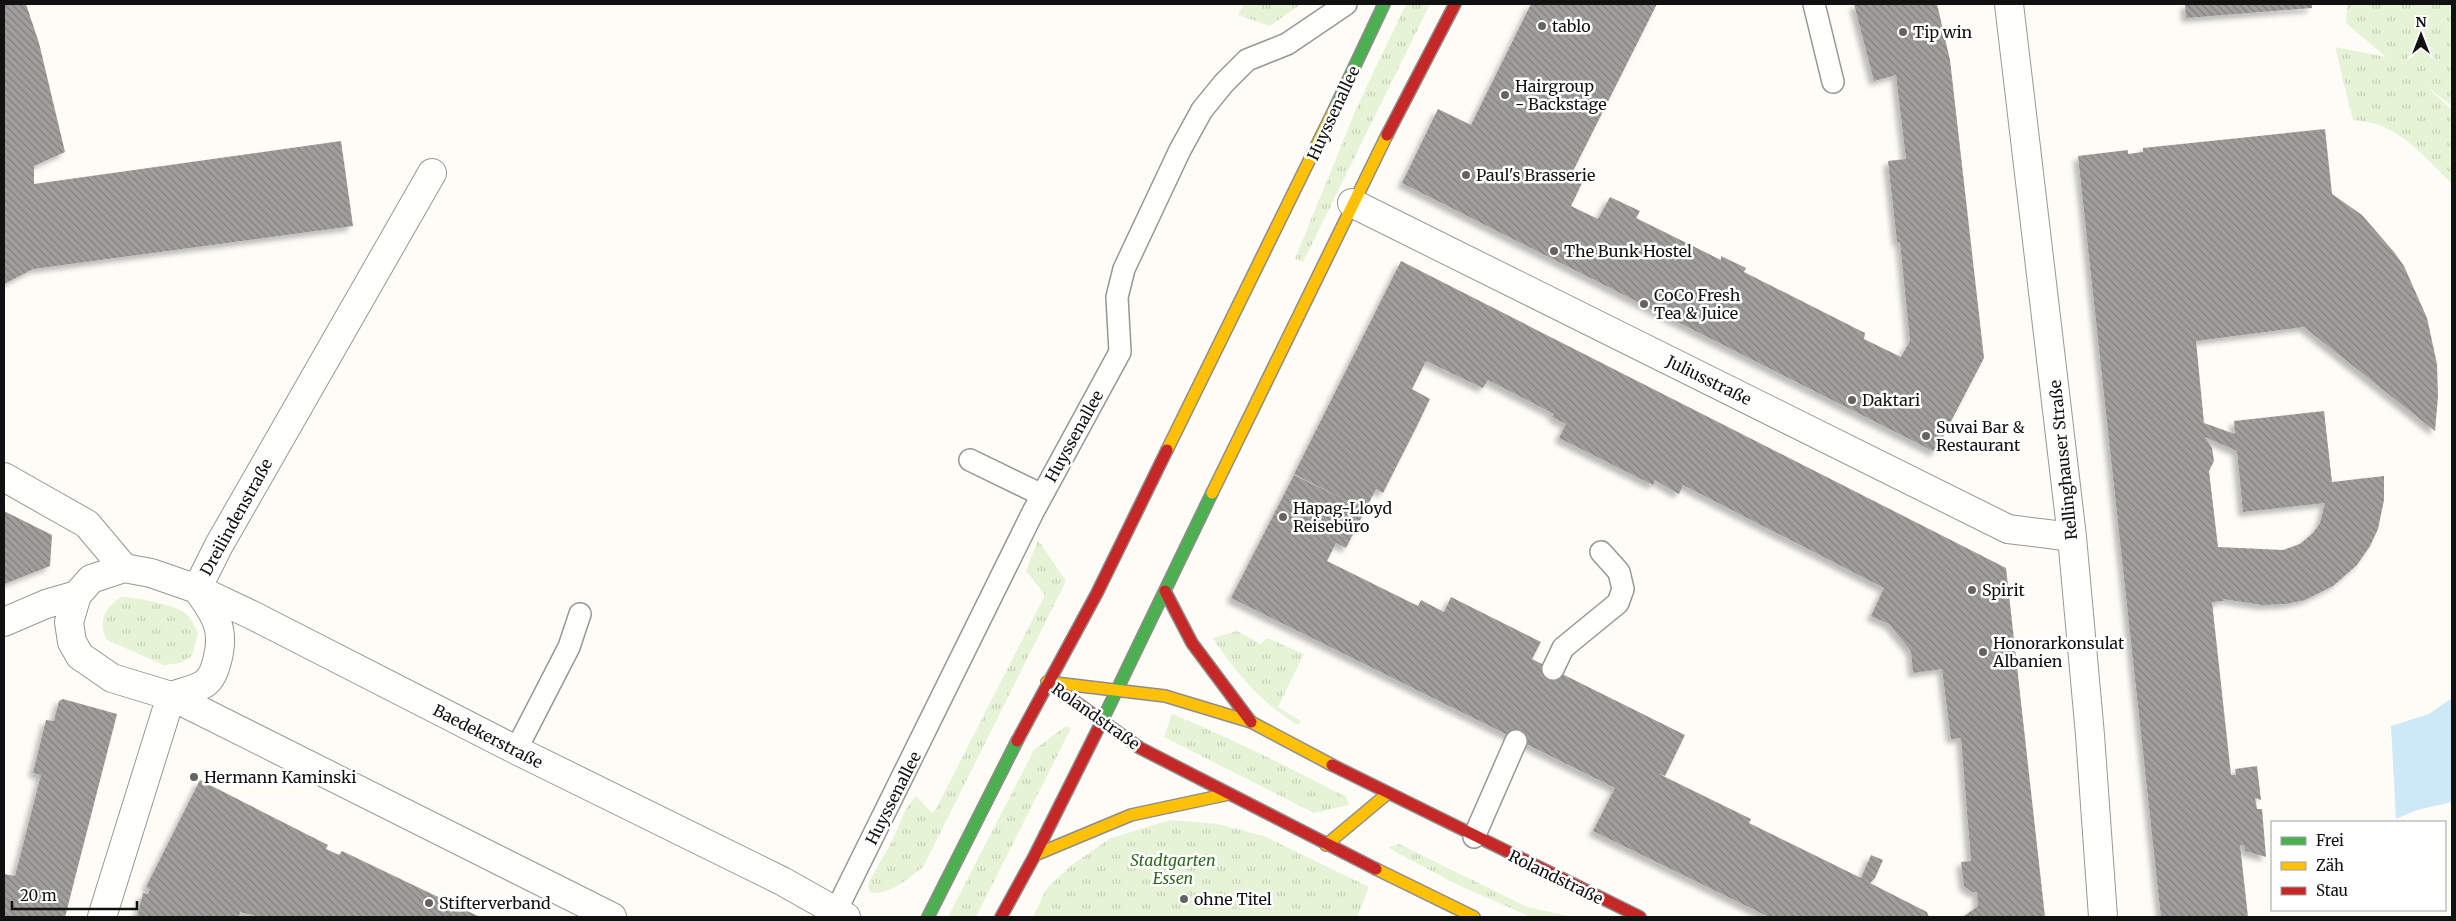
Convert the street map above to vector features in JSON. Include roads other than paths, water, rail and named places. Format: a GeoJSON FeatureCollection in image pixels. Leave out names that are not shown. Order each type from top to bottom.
{"type":"FeatureCollection","features":[{"type":"Feature","properties":{"kind":"street","name":"Huyssenallee"},"geometry":{"type":"LineString","coordinates":[[928,917],[1048,682],[1097,593],[1317,148],[1384,4]]}},
{"type":"Feature","properties":{"kind":"street"},"geometry":{"type":"LineString","coordinates":[[1001,917],[1035,855],[1102,720],[1352,203],[1455,4]]}},
{"type":"Feature","properties":{"kind":"street","name":"Rellinghauser Straße"},"geometry":{"type":"LineString","coordinates":[[2009,4],[2072,536],[2090,735],[2103,917]]}},
{"type":"Feature","properties":{"kind":"street","name":"Dreilindenstraße"},"geometry":{"type":"LineString","coordinates":[[171,696],[205,683],[214,673],[221,647],[220,630],[213,611],[197,589],[224,536],[432,173]]}},
{"type":"Feature","properties":{"kind":"street","name":"Juliusstraße"},"geometry":{"type":"LineString","coordinates":[[1352,203],[2008,529],[2072,536]]}},
{"type":"Feature","properties":{"kind":"street"},"geometry":{"type":"LineString","coordinates":[[4,477],[87,524],[124,568]]}},
{"type":"Feature","properties":{"kind":"street","name":"Baedekerstraße"},"geometry":{"type":"LineString","coordinates":[[612,917],[171,696],[112,678],[80,656],[72,642],[69,622],[77,595],[91,579],[124,568],[151,572],[197,589],[252,615],[516,750],[710,845],[839,915]]}},
{"type":"Feature","properties":{"kind":"street"},"geometry":{"type":"LineString","coordinates":[[1165,591],[1192,643],[1251,722]]}},
{"type":"Feature","properties":{"kind":"street"},"geometry":{"type":"LineString","coordinates":[[4,622],[46,604],[77,595]]}},
{"type":"Feature","properties":{"kind":"street","name":"Rolandstraße"},"geometry":{"type":"LineString","coordinates":[[1048,682],[1165,696],[1251,722],[1388,794],[1640,917]]}},
{"type":"Feature","properties":{"kind":"street","name":"Rolandstraße"},"geometry":{"type":"LineString","coordinates":[[1048,682],[1140,748],[1326,845],[1474,917]]}},
{"type":"Feature","properties":{"kind":"street"},"geometry":{"type":"LineString","coordinates":[[102,917],[171,696]]}},
{"type":"Feature","properties":{"kind":"street"},"geometry":{"type":"LineString","coordinates":[[1035,855],[1130,815],[1229,794]]}},
{"type":"Feature","properties":{"kind":"street"},"geometry":{"type":"LineString","coordinates":[[1326,845],[1388,794]]}},
{"type":"Feature","properties":{"kind":"lane","name":"Huyssenallee"},"geometry":{"type":"LineString","coordinates":[[839,915],[1042,495],[1120,352],[1117,297],[1124,269],[1180,150],[1202,110],[1224,83],[1247,60],[1287,44],[1346,4]]}},
{"type":"Feature","properties":{"kind":"lane"},"geometry":{"type":"LineString","coordinates":[[1814,4],[1833,82]]}},
{"type":"Feature","properties":{"kind":"lane"},"geometry":{"type":"LineString","coordinates":[[970,460],[1042,495]]}},
{"type":"Feature","properties":{"kind":"lane"},"geometry":{"type":"LineString","coordinates":[[1553,669],[1563,648],[1618,603],[1623,589],[1619,572],[1601,552]]}},
{"type":"Feature","properties":{"kind":"lane"},"geometry":{"type":"LineString","coordinates":[[516,750],[569,647],[580,614]]}},
{"type":"Feature","properties":{"kind":"lane"},"geometry":{"type":"LineString","coordinates":[[1474,837],[1516,741]]}},
{"type":"Feature","properties":{"kind":"water"},"geometry":{"type":"Polygon","coordinates":[[[2452,698],[2452,802],[2417,810],[2396,819],[2391,726],[2429,714],[2452,698]]]}},
{"type":"Feature","properties":{"kind":"place","name":"tablo"},"geometry":{"type":"Point","coordinates":[1542,26]}},
{"type":"Feature","properties":{"kind":"place","name":"Tip win"},"geometry":{"type":"Point","coordinates":[1903,32]}},
{"type":"Feature","properties":{"kind":"place","name":"Hairgroup - Backstage"},"geometry":{"type":"Point","coordinates":[1505,95]}},
{"type":"Feature","properties":{"kind":"place","name":"Paul's Brasserie"},"geometry":{"type":"Point","coordinates":[1466,175]}},
{"type":"Feature","properties":{"kind":"place","name":"The Bunk Hostel"},"geometry":{"type":"Point","coordinates":[1554,251]}},
{"type":"Feature","properties":{"kind":"place","name":"CoCo Fresh Tea & Juice"},"geometry":{"type":"Point","coordinates":[1644,304]}},
{"type":"Feature","properties":{"kind":"place","name":"Daktari"},"geometry":{"type":"Point","coordinates":[1852,400]}},
{"type":"Feature","properties":{"kind":"place","name":"Suvai Bar & Restaurant"},"geometry":{"type":"Point","coordinates":[1926,436]}},
{"type":"Feature","properties":{"kind":"place","name":"Hapag-Lloyd Reisebüro"},"geometry":{"type":"Point","coordinates":[1283,517]}},
{"type":"Feature","properties":{"kind":"place","name":"Spirit"},"geometry":{"type":"Point","coordinates":[1972,590]}},
{"type":"Feature","properties":{"kind":"place","name":"Honorarkonsulat Albanien"},"geometry":{"type":"Point","coordinates":[1983,652]}},
{"type":"Feature","properties":{"kind":"place","name":"Hermann Kaminski"},"geometry":{"type":"Point","coordinates":[194,777]}},
{"type":"Feature","properties":{"kind":"place","name":"ohne Titel"},"geometry":{"type":"Point","coordinates":[1184,899]}},
{"type":"Feature","properties":{"kind":"place","name":"Stifterverband"},"geometry":{"type":"Point","coordinates":[429,903]}},
{"type":"Feature","properties":{"kind":"park label","name":"Stadtgarten Essen"},"geometry":{"type":"Point","coordinates":[1173,869]}}]}
